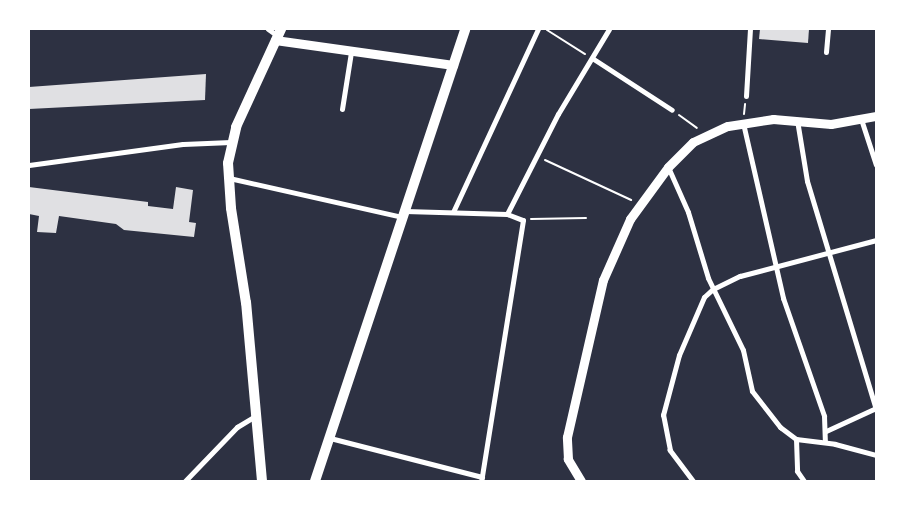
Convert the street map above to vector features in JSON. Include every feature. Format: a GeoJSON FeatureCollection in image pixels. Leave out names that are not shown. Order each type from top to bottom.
{"type":"FeatureCollection","features":[{"type":"Feature","properties":{"kind":"main road"},"geometry":{"type":"LineString","coordinates":[[315,481],[465,29]]}},
{"type":"Feature","properties":{"kind":"main road"},"geometry":{"type":"LineString","coordinates":[[262,481],[246,303],[228,178],[231,142],[278,35]]}},
{"type":"Feature","properties":{"kind":"street"},"geometry":{"type":"LineString","coordinates":[[268,29],[278,35],[351,52],[453,65]]}},
{"type":"Feature","properties":{"kind":"street"},"geometry":{"type":"LineString","coordinates":[[453,212],[538,29]]}},
{"type":"Feature","properties":{"kind":"street"},"geometry":{"type":"LineString","coordinates":[[507,214],[536,157],[609,29]]}},
{"type":"Feature","properties":{"kind":"street"},"geometry":{"type":"LineString","coordinates":[[746,96],[750,29]]}},
{"type":"Feature","properties":{"kind":"street"},"geometry":{"type":"LineString","coordinates":[[826,52],[828,29]]}},
{"type":"Feature","properties":{"kind":"street"},"geometry":{"type":"LineString","coordinates":[[342,109],[351,52]]}},
{"type":"Feature","properties":{"kind":"street"},"geometry":{"type":"LineString","coordinates":[[592,58],[672,110]]}},
{"type":"Feature","properties":{"kind":"street"},"geometry":{"type":"LineString","coordinates":[[581,481],[567,456],[570,422],[603,280],[639,204],[668,167],[703,136],[743,123],[773,119],[831,124],[876,116]]}},
{"type":"Feature","properties":{"kind":"street"},"geometry":{"type":"LineString","coordinates":[[861,119],[876,165]]}},
{"type":"Feature","properties":{"kind":"street"},"geometry":{"type":"LineString","coordinates":[[797,120],[801,157],[876,409],[826,431]]}},
{"type":"Feature","properties":{"kind":"street"},"geometry":{"type":"LineString","coordinates":[[743,123],[775,265],[824,416],[825,442]]}},
{"type":"Feature","properties":{"kind":"street"},"geometry":{"type":"LineString","coordinates":[[29,165],[183,144],[231,142]]}},
{"type":"Feature","properties":{"kind":"street"},"geometry":{"type":"LineString","coordinates":[[668,167],[688,212],[713,288],[743,350],[752,392],[780,427],[796,439],[825,442],[876,456]]}},
{"type":"Feature","properties":{"kind":"street"},"geometry":{"type":"LineString","coordinates":[[228,178],[403,214],[453,212],[507,214],[522,220],[481,479],[330,438]]}},
{"type":"Feature","properties":{"kind":"street"},"geometry":{"type":"LineString","coordinates":[[693,481],[670,450],[663,415],[670,381],[689,326],[701,302],[713,288],[775,265],[876,240]]}},
{"type":"Feature","properties":{"kind":"street"},"geometry":{"type":"LineString","coordinates":[[185,481],[237,427],[255,416]]}},
{"type":"Feature","properties":{"kind":"street"},"geometry":{"type":"LineString","coordinates":[[796,439],[797,471],[804,481]]}},
{"type":"Feature","properties":{"kind":"path"},"geometry":{"type":"LineString","coordinates":[[545,29],[592,58]]}},
{"type":"Feature","properties":{"kind":"path"},"geometry":{"type":"LineString","coordinates":[[743,123],[746,96]]}},
{"type":"Feature","properties":{"kind":"path"},"geometry":{"type":"LineString","coordinates":[[672,110],[703,136]]}},
{"type":"Feature","properties":{"kind":"path"},"geometry":{"type":"LineString","coordinates":[[536,157],[639,204]]}},
{"type":"Feature","properties":{"kind":"path"},"geometry":{"type":"LineString","coordinates":[[522,220],[586,218]]}},
{"type":"Feature","properties":{"kind":"building"},"geometry":{"type":"Polygon","coordinates":[[[760,29],[809,29],[808,43],[759,39],[760,29]]]}},
{"type":"Feature","properties":{"kind":"building"},"geometry":{"type":"Polygon","coordinates":[[[206,74],[205,100],[29,109],[29,87],[206,74]]]}},
{"type":"Feature","properties":{"kind":"building"},"geometry":{"type":"Polygon","coordinates":[[[29,187],[148,202],[148,206],[173,209],[176,187],[193,190],[189,222],[196,223],[194,237],[124,230],[116,224],[59,216],[56,233],[37,232],[39,216],[29,214],[29,187]]]}}]}
